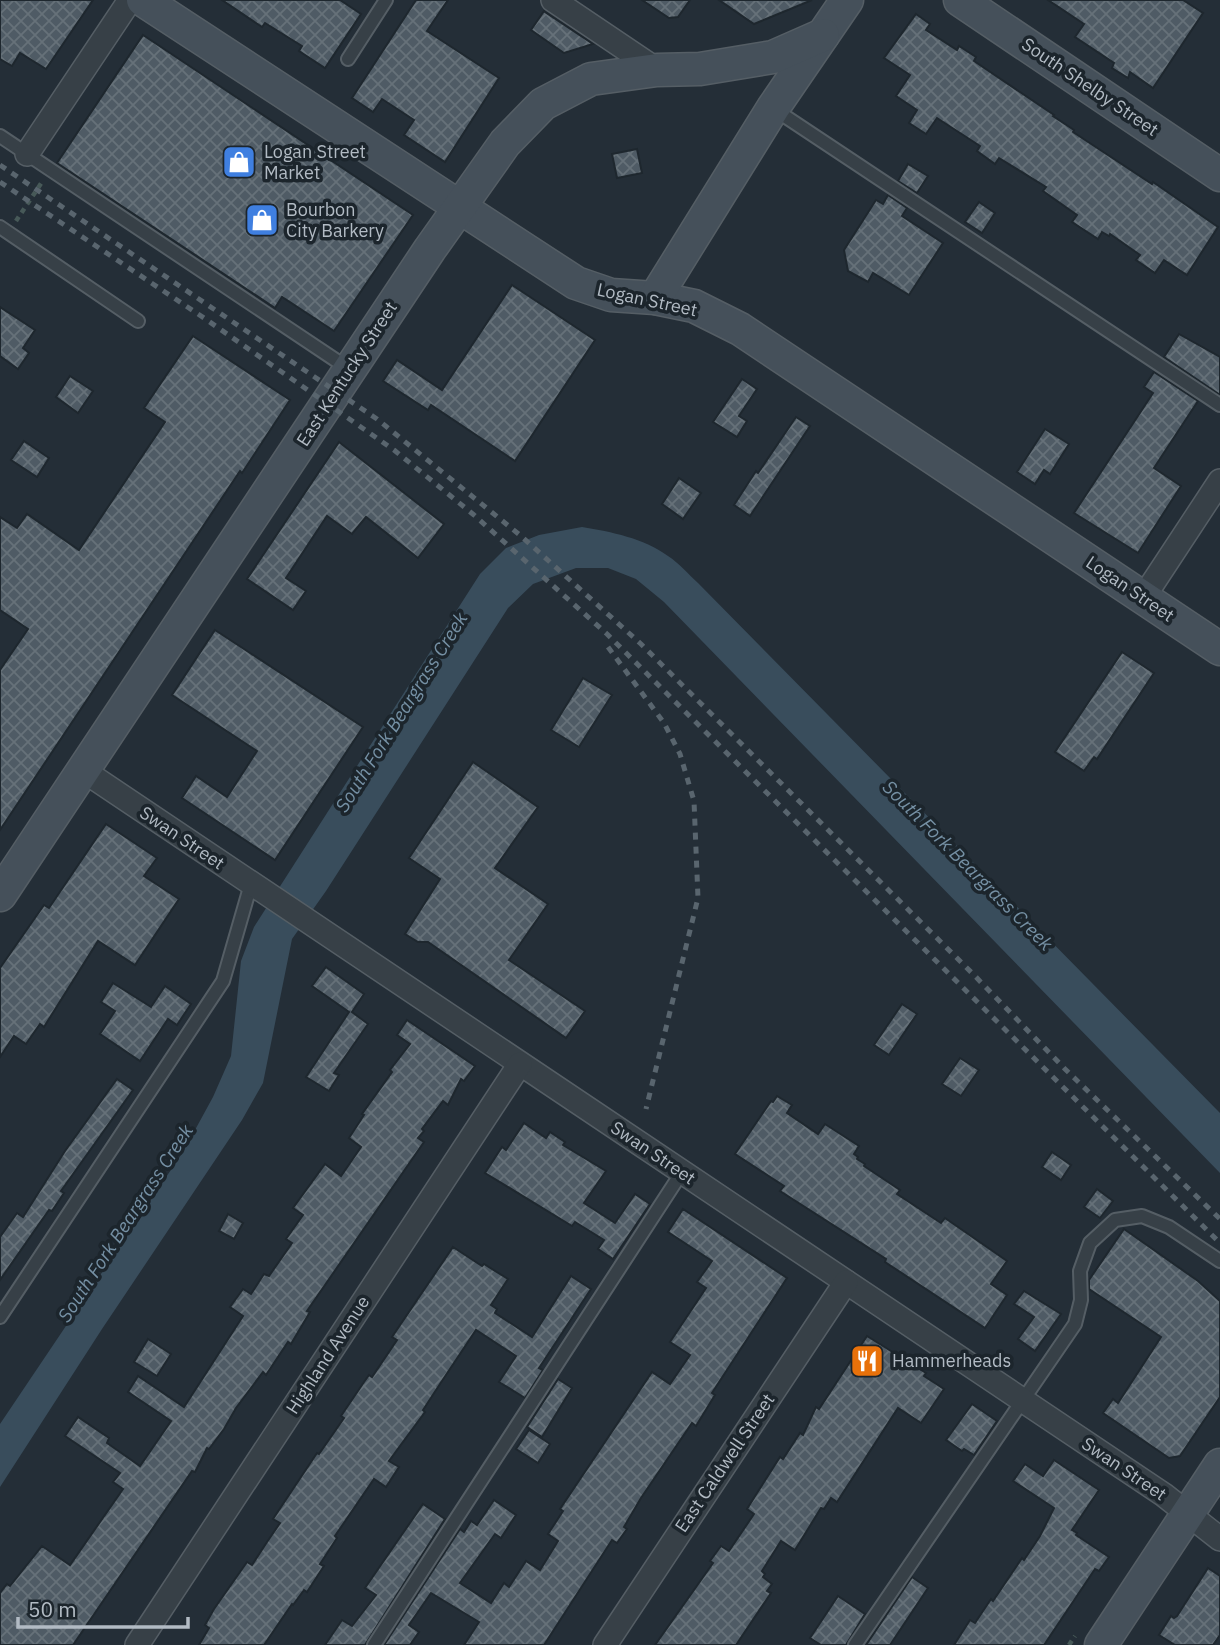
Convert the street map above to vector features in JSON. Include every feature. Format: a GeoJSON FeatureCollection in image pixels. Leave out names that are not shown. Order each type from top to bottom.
{"type":"FeatureCollection","features":[{"type":"Feature","properties":{"kind":"street"},"geometry":{"type":"LineString","coordinates":[[27,154],[130,0]]}},
{"type":"Feature","properties":{"kind":"street","name":"Logan Street"},"geometry":{"type":"LineString","coordinates":[[143,0],[576,283],[611,295],[655,298],[694,306],[740,329],[1220,649]]}},
{"type":"Feature","properties":{"kind":"street"},"geometry":{"type":"LineString","coordinates":[[553,0],[657,70]]}},
{"type":"Feature","properties":{"kind":"street"},"geometry":{"type":"LineString","coordinates":[[655,298],[773,108],[847,0]]}},
{"type":"Feature","properties":{"kind":"street","name":"South Shelby Street"},"geometry":{"type":"LineString","coordinates":[[960,0],[1220,175]]}},
{"type":"Feature","properties":{"kind":"street","name":"East Kentucky Street"},"geometry":{"type":"LineString","coordinates":[[5,878],[84,771],[460,207],[505,144],[543,104],[591,79],[657,70],[700,69],[773,57],[823,35]]}},
{"type":"Feature","properties":{"kind":"street"},"geometry":{"type":"LineString","coordinates":[[1143,598],[1220,481]]}},
{"type":"Feature","properties":{"kind":"street","name":"Swan Street"},"geometry":{"type":"LineString","coordinates":[[84,771],[1164,1495],[1220,1539]]}},
{"type":"Feature","properties":{"kind":"street","name":"Highland Avenue"},"geometry":{"type":"LineString","coordinates":[[137,1645],[520,1064]]}},
{"type":"Feature","properties":{"kind":"street","name":"East Caldwell Street"},"geometry":{"type":"LineString","coordinates":[[605,1645],[846,1282]]}},
{"type":"Feature","properties":{"kind":"street"},"geometry":{"type":"LineString","coordinates":[[1089,1640],[1187,1514],[1220,1465]]}},
{"type":"Feature","properties":{"kind":"lane"},"geometry":{"type":"LineString","coordinates":[[348,59],[386,0]]}},
{"type":"Feature","properties":{"kind":"lane"},"geometry":{"type":"LineString","coordinates":[[773,108],[1220,405]]}},
{"type":"Feature","properties":{"kind":"lane"},"geometry":{"type":"LineString","coordinates":[[0,136],[350,370]]}},
{"type":"Feature","properties":{"kind":"lane"},"geometry":{"type":"LineString","coordinates":[[4,230],[138,321]]}},
{"type":"Feature","properties":{"kind":"lane"},"geometry":{"type":"LineString","coordinates":[[0,1317],[223,981],[259,889]]}},
{"type":"Feature","properties":{"kind":"lane"},"geometry":{"type":"LineString","coordinates":[[374,1645],[681,1172]]}},
{"type":"Feature","properties":{"kind":"lane"},"geometry":{"type":"LineString","coordinates":[[855,1645],[1021,1399],[1075,1324],[1081,1300],[1080,1271],[1090,1243],[1115,1220],[1142,1216],[1169,1227],[1220,1261]]}},
{"type":"Feature","properties":{"kind":"path"},"geometry":{"type":"LineString","coordinates":[[4,230],[51,169]]}},
{"type":"Feature","properties":{"kind":"path"},"geometry":{"type":"LineString","coordinates":[[1069,1645],[1089,1640]]}},
{"type":"Feature","properties":{"kind":"water","name":"South Fork Beargrass Creek"},"geometry":{"type":"Polygon","coordinates":[[[582,527],[638,540],[672,559],[698,583],[1220,1113],[1220,1173],[664,602],[636,579],[608,568],[576,568],[533,584],[508,608],[326,891],[292,939],[263,1083],[242,1120],[0,1487],[0,1424],[183,1152],[213,1097],[231,1056],[241,961],[254,927],[480,574],[506,548],[539,535],[582,527]]]}},
{"type":"Feature","properties":{"kind":"building"},"geometry":{"type":"Polygon","coordinates":[[[0,0],[93,0],[46,69],[20,53],[12,66],[0,59],[0,0]]]}},
{"type":"Feature","properties":{"kind":"building"},"geometry":{"type":"Polygon","coordinates":[[[222,0],[340,0],[361,14],[325,68],[299,51],[302,46],[265,23],[262,27],[222,0]]]}},
{"type":"Feature","properties":{"kind":"building"},"geometry":{"type":"Polygon","coordinates":[[[416,0],[448,0],[427,31],[499,78],[445,162],[404,135],[414,120],[382,99],[373,112],[352,98],[416,0]]]}},
{"type":"Feature","properties":{"kind":"building"},"geometry":{"type":"Polygon","coordinates":[[[642,0],[690,0],[678,17],[669,18],[642,0]]]}},
{"type":"Feature","properties":{"kind":"building"},"geometry":{"type":"Polygon","coordinates":[[[719,0],[812,0],[754,24],[719,0]]]}},
{"type":"Feature","properties":{"kind":"building"},"geometry":{"type":"Polygon","coordinates":[[[1048,0],[1183,0],[1203,13],[1153,88],[1130,72],[1128,78],[1112,68],[1114,63],[1075,37],[1084,24],[1048,0]]]}},
{"type":"Feature","properties":{"kind":"building"},"geometry":{"type":"Polygon","coordinates":[[[544,11],[593,44],[564,53],[531,30],[544,11]]]}},
{"type":"Feature","properties":{"kind":"building"},"geometry":{"type":"Polygon","coordinates":[[[916,14],[930,24],[926,30],[957,50],[959,46],[976,57],[974,61],[1054,115],[1074,130],[1073,132],[1218,227],[1187,275],[1164,260],[1155,273],[1136,260],[1140,255],[1110,234],[1109,236],[1102,232],[1098,239],[1072,222],[1077,215],[1043,191],[1046,187],[999,158],[995,164],[977,151],[980,146],[937,118],[926,134],[909,123],[917,110],[896,96],[910,75],[884,58],[916,14]]]}},
{"type":"Feature","properties":{"kind":"building"},"geometry":{"type":"Polygon","coordinates":[[[143,35],[413,215],[334,331],[282,297],[275,308],[57,163],[143,35]]]}},
{"type":"Feature","properties":{"kind":"building"},"geometry":{"type":"Polygon","coordinates":[[[637,149],[642,173],[617,178],[612,154],[637,149]]]}},
{"type":"Feature","properties":{"kind":"building"},"geometry":{"type":"Polygon","coordinates":[[[908,164],[928,176],[917,193],[898,181],[908,164]]]}},
{"type":"Feature","properties":{"kind":"building"},"geometry":{"type":"Polygon","coordinates":[[[888,195],[907,208],[902,216],[943,243],[909,295],[873,273],[868,282],[848,271],[844,250],[876,200],[883,204],[888,195]]]}},
{"type":"Feature","properties":{"kind":"building"},"geometry":{"type":"Polygon","coordinates":[[[979,202],[995,213],[982,233],[965,222],[979,202]]]}},
{"type":"Feature","properties":{"kind":"building"},"geometry":{"type":"Polygon","coordinates":[[[512,285],[595,340],[515,461],[431,405],[428,410],[383,381],[397,360],[442,390],[512,285]]]}},
{"type":"Feature","properties":{"kind":"building"},"geometry":{"type":"Polygon","coordinates":[[[0,307],[35,330],[23,348],[29,353],[18,369],[0,356],[0,307]]]}},
{"type":"Feature","properties":{"kind":"building"},"geometry":{"type":"Polygon","coordinates":[[[1179,334],[1220,357],[1220,395],[1164,357],[1179,334]]]}},
{"type":"Feature","properties":{"kind":"building"},"geometry":{"type":"Polygon","coordinates":[[[193,336],[290,400],[0,830],[0,670],[28,629],[0,610],[0,517],[17,528],[27,514],[79,550],[165,422],[144,408],[193,336]]]}},
{"type":"Feature","properties":{"kind":"building"},"geometry":{"type":"Polygon","coordinates":[[[1154,372],[1198,401],[1154,468],[1181,486],[1138,553],[1074,513],[1153,393],[1144,387],[1154,372]]]}},
{"type":"Feature","properties":{"kind":"building"},"geometry":{"type":"Polygon","coordinates":[[[70,376],[93,391],[78,413],[56,397],[70,376]]]}},
{"type":"Feature","properties":{"kind":"building"},"geometry":{"type":"Polygon","coordinates":[[[742,379],[757,389],[739,416],[747,421],[737,437],[713,422],[742,379]]]}},
{"type":"Feature","properties":{"kind":"building"},"geometry":{"type":"Polygon","coordinates":[[[796,417],[810,426],[750,516],[734,505],[796,417]]]}},
{"type":"Feature","properties":{"kind":"building"},"geometry":{"type":"Polygon","coordinates":[[[1045,429],[1069,444],[1050,474],[1044,470],[1035,484],[1017,472],[1045,429]]]}},
{"type":"Feature","properties":{"kind":"building"},"geometry":{"type":"Polygon","coordinates":[[[24,441],[49,458],[37,477],[11,460],[24,441]]]}},
{"type":"Feature","properties":{"kind":"building"},"geometry":{"type":"Polygon","coordinates":[[[339,442],[444,524],[418,558],[366,517],[352,534],[327,516],[286,578],[306,591],[293,610],[247,579],[339,442]]]}},
{"type":"Feature","properties":{"kind":"building"},"geometry":{"type":"Polygon","coordinates":[[[679,478],[701,493],[683,519],[662,504],[679,478]]]}},
{"type":"Feature","properties":{"kind":"building"},"geometry":{"type":"Polygon","coordinates":[[[215,630],[363,727],[275,860],[182,798],[196,776],[227,797],[257,751],[172,695],[215,630]]]}},
{"type":"Feature","properties":{"kind":"building"},"geometry":{"type":"Polygon","coordinates":[[[1122,652],[1154,673],[1097,759],[1094,757],[1084,771],[1055,752],[1122,652]]]}},
{"type":"Feature","properties":{"kind":"building"},"geometry":{"type":"Polygon","coordinates":[[[583,678],[612,695],[579,747],[551,730],[583,678]]]}},
{"type":"Feature","properties":{"kind":"building"},"geometry":{"type":"Polygon","coordinates":[[[473,762],[538,807],[495,868],[548,904],[509,960],[585,1011],[566,1038],[428,942],[418,942],[405,934],[440,879],[409,858],[473,762]]]}},
{"type":"Feature","properties":{"kind":"building"},"geometry":{"type":"Polygon","coordinates":[[[106,824],[157,858],[144,876],[179,899],[135,965],[98,941],[44,1027],[40,1024],[26,1044],[14,1036],[0,1057],[0,968],[44,905],[49,908],[106,824]]]}},
{"type":"Feature","properties":{"kind":"building"},"geometry":{"type":"Polygon","coordinates":[[[326,967],[364,994],[352,1012],[368,1024],[334,1073],[339,1075],[329,1091],[306,1077],[349,1012],[312,986],[326,967]]]}},
{"type":"Feature","properties":{"kind":"building"},"geometry":{"type":"Polygon","coordinates":[[[113,983],[151,1007],[165,986],[191,1004],[177,1025],[168,1019],[140,1061],[100,1034],[115,1011],[101,1002],[113,983]]]}},
{"type":"Feature","properties":{"kind":"building"},"geometry":{"type":"Polygon","coordinates":[[[902,1004],[917,1014],[889,1055],[874,1045],[902,1004]]]}},
{"type":"Feature","properties":{"kind":"building"},"geometry":{"type":"Polygon","coordinates":[[[407,1020],[475,1066],[464,1081],[461,1079],[448,1105],[443,1101],[422,1129],[424,1131],[418,1138],[424,1142],[307,1311],[310,1312],[291,1344],[288,1342],[266,1375],[263,1372],[224,1429],[209,1449],[207,1448],[195,1472],[192,1471],[73,1645],[0,1645],[0,1593],[7,1584],[10,1586],[42,1546],[70,1565],[123,1489],[113,1482],[120,1473],[65,1436],[78,1417],[109,1438],[107,1443],[140,1466],[171,1421],[128,1392],[138,1376],[184,1407],[243,1316],[230,1307],[243,1289],[251,1294],[264,1274],[269,1276],[292,1243],[286,1239],[303,1215],[293,1208],[325,1164],[341,1176],[361,1147],[349,1138],[364,1115],[362,1114],[392,1072],[390,1070],[410,1044],[397,1035],[407,1020]]]}},
{"type":"Feature","properties":{"kind":"building"},"geometry":{"type":"Polygon","coordinates":[[[960,1058],[979,1070],[961,1096],[942,1084],[960,1058]]]}},
{"type":"Feature","properties":{"kind":"building"},"geometry":{"type":"Polygon","coordinates":[[[117,1079],[133,1090],[61,1191],[64,1193],[52,1211],[49,1210],[0,1280],[0,1237],[17,1213],[23,1217],[65,1151],[117,1079]]]}},
{"type":"Feature","properties":{"kind":"building"},"geometry":{"type":"Polygon","coordinates":[[[777,1096],[792,1105],[787,1113],[818,1134],[825,1124],[859,1146],[854,1154],[857,1159],[900,1190],[897,1194],[941,1223],[945,1218],[1007,1261],[991,1284],[1007,1295],[985,1328],[885,1262],[886,1259],[780,1191],[784,1186],[735,1154],[777,1096]]]}},
{"type":"Feature","properties":{"kind":"building"},"geometry":{"type":"Polygon","coordinates":[[[524,1123],[546,1138],[550,1132],[565,1142],[563,1145],[606,1171],[584,1203],[615,1223],[635,1194],[650,1204],[613,1259],[598,1249],[604,1240],[575,1222],[572,1226],[485,1173],[502,1147],[506,1150],[524,1123]]]}},
{"type":"Feature","properties":{"kind":"building"},"geometry":{"type":"Polygon","coordinates":[[[1052,1152],[1071,1165],[1061,1180],[1042,1167],[1052,1152]]]}},
{"type":"Feature","properties":{"kind":"building"},"geometry":{"type":"Polygon","coordinates":[[[1097,1189],[1113,1201],[1100,1218],[1084,1207],[1097,1189]]]}},
{"type":"Feature","properties":{"kind":"building"},"geometry":{"type":"Polygon","coordinates":[[[683,1209],[787,1278],[712,1393],[715,1395],[696,1426],[692,1423],[641,1498],[624,1527],[627,1529],[617,1543],[612,1540],[544,1645],[464,1645],[479,1622],[431,1593],[409,1625],[419,1632],[410,1645],[384,1645],[460,1529],[464,1532],[471,1521],[477,1525],[494,1500],[516,1515],[501,1538],[495,1534],[460,1583],[491,1603],[504,1583],[509,1587],[526,1561],[540,1570],[558,1541],[548,1534],[563,1511],[560,1509],[652,1372],[670,1384],[690,1355],[670,1342],[706,1288],[697,1282],[712,1261],[668,1232],[683,1209]]]}},
{"type":"Feature","properties":{"kind":"building"},"geometry":{"type":"Polygon","coordinates":[[[228,1214],[243,1223],[234,1239],[219,1231],[228,1214]]]}},
{"type":"Feature","properties":{"kind":"building"},"geometry":{"type":"Polygon","coordinates":[[[1124,1229],[1198,1281],[1220,1301],[1220,1397],[1180,1456],[1169,1458],[1103,1413],[1113,1399],[1118,1403],[1161,1337],[1089,1289],[1089,1280],[1124,1229]]]}},
{"type":"Feature","properties":{"kind":"building"},"geometry":{"type":"Polygon","coordinates":[[[453,1247],[508,1279],[491,1305],[497,1309],[495,1313],[532,1337],[571,1276],[591,1289],[539,1368],[543,1370],[525,1398],[499,1382],[516,1356],[476,1330],[423,1410],[425,1412],[389,1461],[399,1467],[386,1487],[374,1479],[335,1536],[337,1538],[320,1564],[324,1566],[307,1592],[304,1590],[292,1604],[264,1645],[199,1645],[209,1628],[205,1625],[214,1609],[247,1562],[252,1565],[280,1523],[273,1519],[344,1418],[341,1416],[364,1382],[369,1375],[372,1377],[397,1340],[392,1337],[453,1247]]]}},
{"type":"Feature","properties":{"kind":"building"},"geometry":{"type":"Polygon","coordinates":[[[1024,1291],[1061,1314],[1035,1351],[1018,1339],[1034,1317],[1014,1304],[1024,1291]]]}},
{"type":"Feature","properties":{"kind":"building"},"geometry":{"type":"Polygon","coordinates":[[[867,1336],[926,1373],[924,1376],[944,1389],[921,1423],[898,1408],[837,1502],[831,1498],[824,1509],[821,1508],[795,1550],[781,1541],[762,1571],[765,1574],[763,1577],[772,1584],[767,1591],[771,1593],[736,1645],[655,1645],[713,1563],[710,1561],[721,1546],[729,1551],[754,1514],[747,1509],[780,1457],[783,1459],[800,1433],[803,1435],[816,1407],[819,1409],[867,1336]]]}},
{"type":"Feature","properties":{"kind":"building"},"geometry":{"type":"Polygon","coordinates":[[[148,1339],[171,1354],[157,1376],[134,1362],[148,1339]]]}},
{"type":"Feature","properties":{"kind":"building"},"geometry":{"type":"Polygon","coordinates":[[[558,1379],[572,1388],[542,1437],[527,1427],[558,1379]]]}},
{"type":"Feature","properties":{"kind":"building"},"geometry":{"type":"Polygon","coordinates":[[[972,1404],[997,1421],[974,1455],[964,1449],[962,1451],[946,1440],[972,1404]]]}},
{"type":"Feature","properties":{"kind":"building"},"geometry":{"type":"Polygon","coordinates":[[[529,1430],[550,1444],[538,1463],[516,1449],[529,1430]]]}},
{"type":"Feature","properties":{"kind":"building"},"geometry":{"type":"Polygon","coordinates":[[[1054,1460],[1099,1490],[1072,1530],[1109,1557],[1099,1571],[1095,1569],[1044,1645],[954,1645],[970,1620],[975,1623],[1022,1558],[1024,1560],[1054,1508],[1013,1481],[1025,1464],[1043,1476],[1054,1460]]]}},
{"type":"Feature","properties":{"kind":"building"},"geometry":{"type":"Polygon","coordinates":[[[423,1504],[445,1519],[365,1645],[325,1645],[342,1620],[352,1626],[376,1595],[365,1588],[423,1504]]]}},
{"type":"Feature","properties":{"kind":"building"},"geometry":{"type":"Polygon","coordinates":[[[1208,1568],[1220,1576],[1220,1635],[1213,1645],[1175,1645],[1159,1635],[1171,1616],[1177,1616],[1208,1568]]]}},
{"type":"Feature","properties":{"kind":"building"},"geometry":{"type":"Polygon","coordinates":[[[912,1577],[928,1588],[890,1645],[866,1645],[912,1577]]]}},
{"type":"Feature","properties":{"kind":"building"},"geometry":{"type":"Polygon","coordinates":[[[838,1596],[865,1614],[846,1645],[821,1645],[810,1638],[838,1596]]]}},
{"type":"Feature","properties":{"kind":"railway"},"geometry":{"type":"LineString","coordinates":[[0,165],[377,419],[521,536],[641,644],[1065,1069],[1220,1219]]}},
{"type":"Feature","properties":{"kind":"railway"},"geometry":{"type":"LineString","coordinates":[[0,182],[204,318],[394,450],[474,515],[607,634],[1220,1243]]}},
{"type":"Feature","properties":{"kind":"railway"},"geometry":{"type":"LineString","coordinates":[[608,647],[664,723],[680,754],[694,801],[698,898],[646,1109]]}},
{"type":"Feature","properties":{"kind":"place","name":"Logan Street Market"},"geometry":{"type":"Point","coordinates":[239,162]}},
{"type":"Feature","properties":{"kind":"place","name":"Bourbon City Barkery"},"geometry":{"type":"Point","coordinates":[262,220]}},
{"type":"Feature","properties":{"kind":"place","name":"Hammerheads"},"geometry":{"type":"Point","coordinates":[867,1361]}}]}
